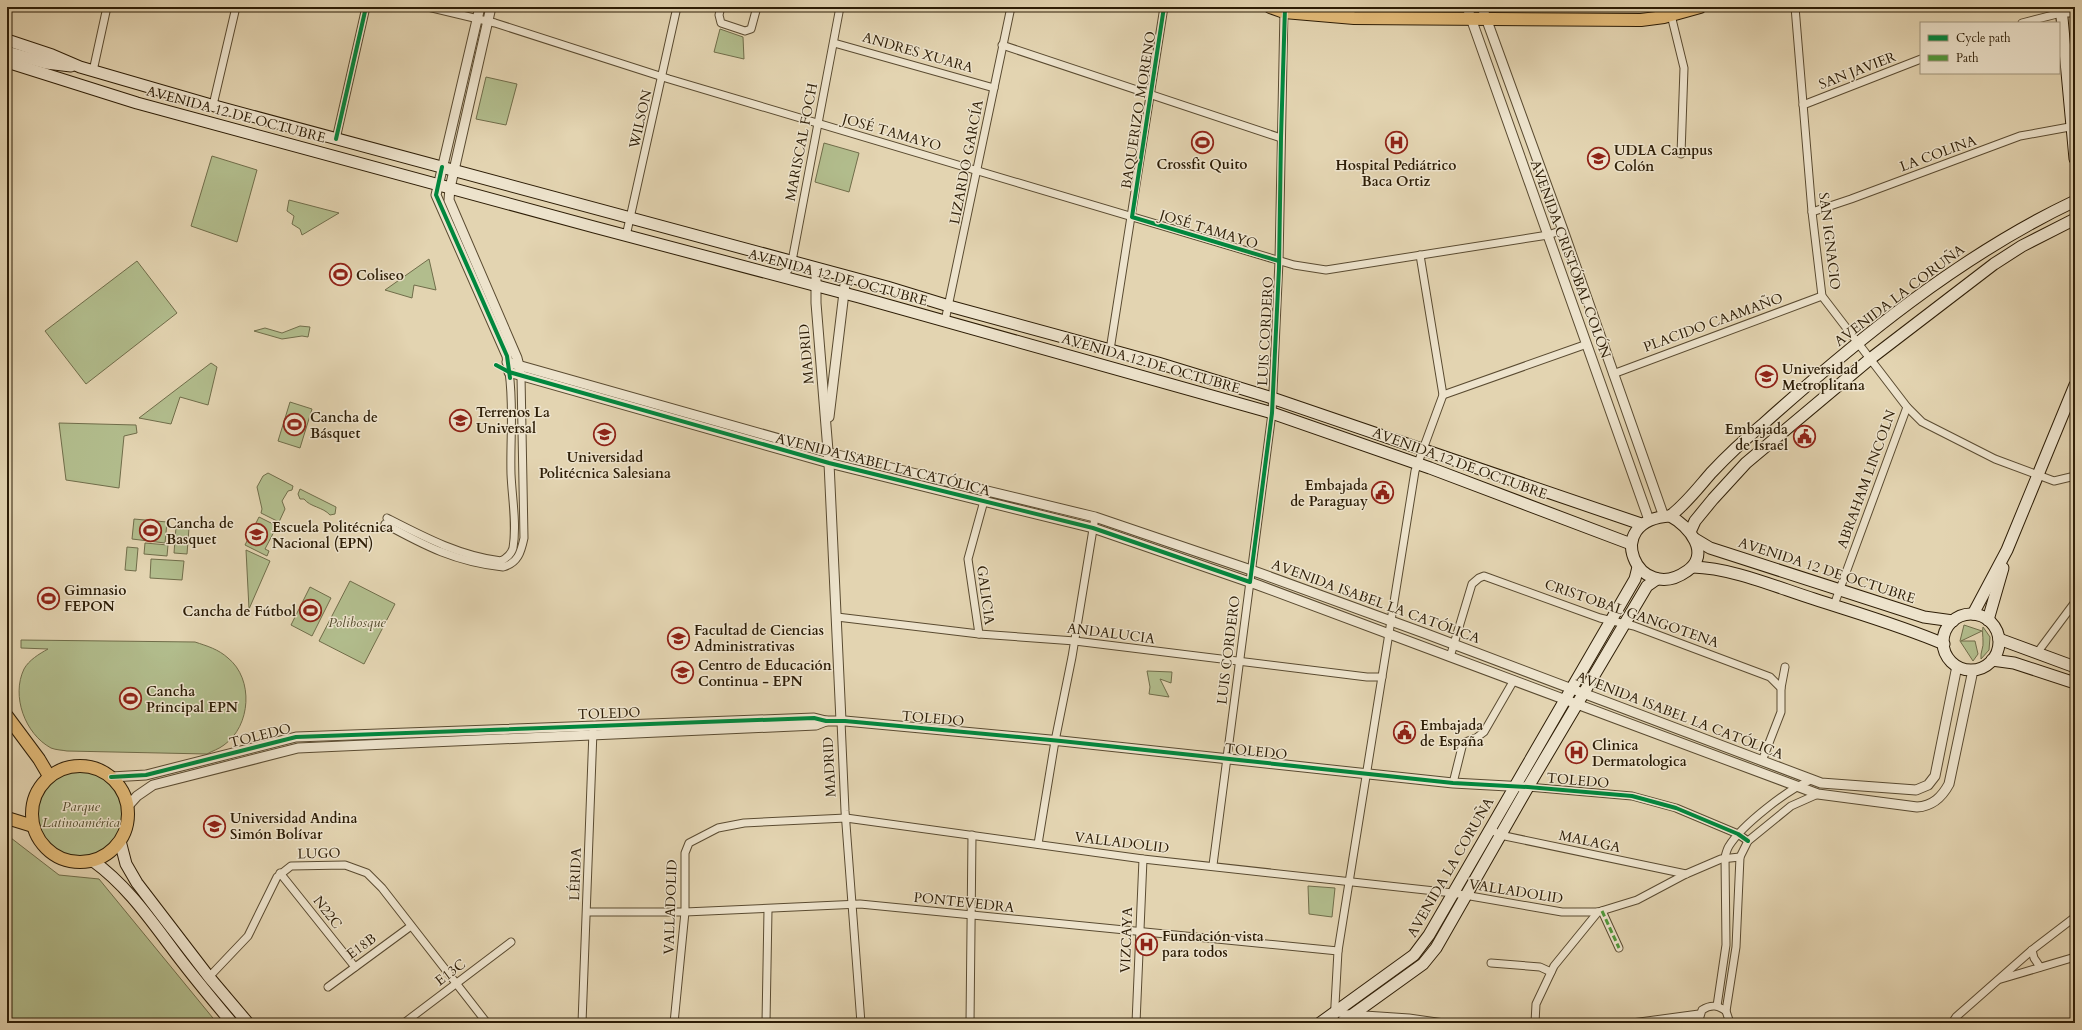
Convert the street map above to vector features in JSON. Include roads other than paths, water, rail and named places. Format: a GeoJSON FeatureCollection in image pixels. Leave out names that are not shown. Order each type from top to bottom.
{"type":"FeatureCollection","features":[{"type":"Feature","properties":{"kind":"main road"},"geometry":{"type":"LineString","coordinates":[[1270,7],[1324,17],[1641,20],[1671,15],[1700,7]]}},
{"type":"Feature","properties":{"kind":"main road"},"geometry":{"type":"LineString","coordinates":[[2061,10],[2074,126],[2075,159]]}},
{"type":"Feature","properties":{"kind":"main road","name":"AVENIDA 12 DE OCTUBRE"},"geometry":{"type":"LineString","coordinates":[[7,40],[52,55],[80,67],[213,105],[792,261],[1110,350],[1272,398],[1645,522]]}},
{"type":"Feature","properties":{"kind":"main road"},"geometry":{"type":"LineString","coordinates":[[7,47],[46,58],[60,66]]}},
{"type":"Feature","properties":{"kind":"main road","name":"AVENIDA 12 DE OCTUBRE"},"geometry":{"type":"LineString","coordinates":[[7,52],[60,66],[80,67]]}},
{"type":"Feature","properties":{"kind":"main road","name":"AVENIDA 12 DE OCTUBRE"},"geometry":{"type":"LineString","coordinates":[[7,62],[177,114],[626,236],[843,293],[1272,413],[1417,463],[1631,544]]}},
{"type":"Feature","properties":{"kind":"main road","name":"AVENIDA 12 DE OCTUBRE"},"geometry":{"type":"LineString","coordinates":[[7,66],[28,68]]}},
{"type":"Feature","properties":{"kind":"main road"},"geometry":{"type":"LineString","coordinates":[[177,114],[204,114],[210,111],[213,105]]}},
{"type":"Feature","properties":{"kind":"main road"},"geometry":{"type":"LineString","coordinates":[[268,138],[271,132],[277,129],[295,128]]}},
{"type":"Feature","properties":{"kind":"main road","name":"AVENIDA LA CORUÑA"},"geometry":{"type":"LineString","coordinates":[[1667,517],[1680,508],[1732,452],[1793,397],[1858,342],[1921,295],[1993,245],[2075,201]]}},
{"type":"Feature","properties":{"kind":"main road"},"geometry":{"type":"LineString","coordinates":[[1693,536],[1695,521],[1737,472],[1806,412],[1870,359],[1994,264],[2022,246],[2075,219]]}},
{"type":"Feature","properties":{"kind":"main road"},"geometry":{"type":"LineString","coordinates":[[1974,614],[2007,550],[2075,385]]}},
{"type":"Feature","properties":{"kind":"main road"},"geometry":{"type":"LineString","coordinates":[[1793,397],[1806,412]]}},
{"type":"Feature","properties":{"kind":"main road"},"geometry":{"type":"LineString","coordinates":[[1667,517],[1684,525],[1693,536],[1698,552],[1693,567],[1682,575],[1673,578],[1656,578],[1638,568],[1633,559],[1631,544],[1636,531],[1645,522],[1667,517]]}},
{"type":"Feature","properties":{"kind":"main road","name":"AVENIDA 12 DE OCTUBRE"},"geometry":{"type":"LineString","coordinates":[[1693,536],[1710,548],[1839,591],[1924,617],[1953,621]]}},
{"type":"Feature","properties":{"kind":"main road"},"geometry":{"type":"LineString","coordinates":[[1988,620],[2007,550]]}},
{"type":"Feature","properties":{"kind":"main road"},"geometry":{"type":"LineString","coordinates":[[1693,567],[1714,568],[1834,605],[1920,634],[1944,644]]}},
{"type":"Feature","properties":{"kind":"main road","name":"AVENIDA LA CORUÑA"},"geometry":{"type":"LineString","coordinates":[[1320,1023],[1335,1018],[1414,955],[1429,935],[1635,579],[1638,568]]}},
{"type":"Feature","properties":{"kind":"main road","name":"AVENIDA LA CORUÑA"},"geometry":{"type":"LineString","coordinates":[[1340,1023],[1354,1015],[1423,964],[1436,948],[1467,896],[1528,786],[1647,586],[1656,578]]}},
{"type":"Feature","properties":{"kind":"main road"},"geometry":{"type":"LineString","coordinates":[[1974,614],[1988,620],[1997,632],[1999,638],[1999,646],[1992,660],[1984,667],[1973,670],[1957,666],[1946,653],[1944,644],[1947,629],[1953,621],[1962,616],[1974,614]]}},
{"type":"Feature","properties":{"kind":"main road"},"geometry":{"type":"LineString","coordinates":[[1999,638],[2074,667]]}},
{"type":"Feature","properties":{"kind":"main road"},"geometry":{"type":"LineString","coordinates":[[1992,660],[2014,663],[2073,681]]}},
{"type":"Feature","properties":{"kind":"main road"},"geometry":{"type":"LineString","coordinates":[[7,716],[39,759],[49,776]]}},
{"type":"Feature","properties":{"kind":"main road"},"geometry":{"type":"LineString","coordinates":[[73,766],[93,768],[111,777],[119,785],[128,806],[126,830],[120,841],[107,854],[93,861],[78,862],[63,859],[49,852],[39,840],[33,826],[31,812],[34,799],[40,786],[49,776],[60,769],[73,766]]}},
{"type":"Feature","properties":{"kind":"main road"},"geometry":{"type":"LineString","coordinates":[[7,818],[33,826]]}},
{"type":"Feature","properties":{"kind":"main road"},"geometry":{"type":"LineString","coordinates":[[120,841],[130,872],[209,977],[248,1023]]}},
{"type":"Feature","properties":{"kind":"main road"},"geometry":{"type":"LineString","coordinates":[[93,861],[110,873],[128,891],[200,985],[232,1023]]}},
{"type":"Feature","properties":{"kind":"street"},"geometry":{"type":"LineString","coordinates":[[93,71],[106,7]]}},
{"type":"Feature","properties":{"kind":"street"},"geometry":{"type":"LineString","coordinates":[[213,105],[236,7]]}},
{"type":"Feature","properties":{"kind":"street"},"geometry":{"type":"LineString","coordinates":[[336,139],[366,7]]}},
{"type":"Feature","properties":{"kind":"street","name":"JOSÉ TAMAYO"},"geometry":{"type":"LineString","coordinates":[[428,7],[488,21],[817,124],[1279,261],[1326,270],[1548,235],[1564,230]]}},
{"type":"Feature","properties":{"kind":"street"},"geometry":{"type":"LineString","coordinates":[[393,525],[444,547],[477,556],[501,561],[510,555],[514,527],[511,474],[512,396],[507,356],[436,195],[480,7]]}},
{"type":"Feature","properties":{"kind":"street"},"geometry":{"type":"LineString","coordinates":[[386,521],[427,547],[448,555],[503,567],[509,565],[517,559],[522,552],[524,538],[520,366],[449,200],[450,188],[491,7]]}},
{"type":"Feature","properties":{"kind":"street"},"geometry":{"type":"LineString","coordinates":[[721,7],[719,15],[721,24],[745,32],[751,29],[757,7]]}},
{"type":"Feature","properties":{"kind":"street","name":"MARISCAL FOCH"},"geometry":{"type":"LineString","coordinates":[[792,261],[840,7]]}},
{"type":"Feature","properties":{"kind":"street","name":"LIZARDO GARCÍA"},"geometry":{"type":"LineString","coordinates":[[945,321],[978,171],[1010,7]]}},
{"type":"Feature","properties":{"kind":"street","name":"BAQUERIZO MORENO"},"geometry":{"type":"LineString","coordinates":[[1110,350],[1152,96],[1164,7]]}},
{"type":"Feature","properties":{"kind":"street","name":"AVENIDA CRISTÓBAL COLÓN"},"geometry":{"type":"LineString","coordinates":[[1467,7],[1587,344],[1645,522]]}},
{"type":"Feature","properties":{"kind":"street","name":"AVENIDA CRISTÓBAL COLÓN"},"geometry":{"type":"LineString","coordinates":[[1482,7],[1667,517]]}},
{"type":"Feature","properties":{"kind":"street","name":"SAN IGNACIO"},"geometry":{"type":"LineString","coordinates":[[1795,7],[1812,212],[1822,296],[1907,407],[1922,422],[1939,432],[1995,459],[2038,476],[2058,482],[2075,476]]}},
{"type":"Feature","properties":{"kind":"street","name":"WILSON"},"geometry":{"type":"LineString","coordinates":[[626,236],[663,77],[675,8]]}},
{"type":"Feature","properties":{"kind":"street","name":"LUIS CORDERO"},"geometry":{"type":"LineString","coordinates":[[1213,865],[1272,413],[1279,261],[1280,138],[1284,10]]}},
{"type":"Feature","properties":{"kind":"street"},"geometry":{"type":"LineString","coordinates":[[2025,22],[2061,10],[2075,13]]}},
{"type":"Feature","properties":{"kind":"street"},"geometry":{"type":"LineString","coordinates":[[1671,15],[1684,68],[1681,154]]}},
{"type":"Feature","properties":{"kind":"street","name":"ANDRES XUARA"},"geometry":{"type":"LineString","coordinates":[[834,43],[994,88]]}},
{"type":"Feature","properties":{"kind":"street"},"geometry":{"type":"LineString","coordinates":[[1002,45],[1280,138]]}},
{"type":"Feature","properties":{"kind":"street","name":"SAN JAVIER"},"geometry":{"type":"LineString","coordinates":[[1803,105],[1920,59]]}},
{"type":"Feature","properties":{"kind":"street","name":"LA COLINA"},"geometry":{"type":"LineString","coordinates":[[1812,212],[1851,200],[2020,136],[2074,126]]}},
{"type":"Feature","properties":{"kind":"street"},"geometry":{"type":"LineString","coordinates":[[1420,255],[1443,395],[1417,463],[1348,880],[1338,951],[1335,1018],[1354,1015],[1444,1023]]}},
{"type":"Feature","properties":{"kind":"street"},"geometry":{"type":"LineString","coordinates":[[778,276],[788,270],[792,261]]}},
{"type":"Feature","properties":{"kind":"street","name":"MADRID"},"geometry":{"type":"LineString","coordinates":[[816,268],[815,286],[829,453],[846,818],[861,1023]]}},
{"type":"Feature","properties":{"kind":"street","name":"MADRID"},"geometry":{"type":"LineString","coordinates":[[827,438],[846,276]]}},
{"type":"Feature","properties":{"kind":"street","name":"PLACIDO CAAMAÑO"},"geometry":{"type":"LineString","coordinates":[[1614,374],[1822,296]]}},
{"type":"Feature","properties":{"kind":"street"},"geometry":{"type":"LineString","coordinates":[[1443,395],[1587,344]]}},
{"type":"Feature","properties":{"kind":"street","name":"AVENIDA ISABEL LA CATÓLICA"},"geometry":{"type":"LineString","coordinates":[[507,362],[829,453],[1095,517],[1251,570],[1454,644],[1762,762],[1821,783],[1912,790],[1928,785],[1935,776],[1957,666]]}},
{"type":"Feature","properties":{"kind":"street","name":"AVENIDA ISABEL LA CATÓLICA"},"geometry":{"type":"LineString","coordinates":[[509,372],[829,463],[1093,528],[1250,582],[1798,786]]}},
{"type":"Feature","properties":{"kind":"street","name":"ABRAHAM LINCOLN"},"geometry":{"type":"LineString","coordinates":[[1834,605],[1907,407]]}},
{"type":"Feature","properties":{"kind":"street","name":"GALICIA"},"geometry":{"type":"LineString","coordinates":[[979,634],[968,559],[987,490]]}},
{"type":"Feature","properties":{"kind":"street"},"geometry":{"type":"LineString","coordinates":[[1038,844],[1055,741],[1075,641],[1095,517]]}},
{"type":"Feature","properties":{"kind":"street"},"geometry":{"type":"LineString","coordinates":[[510,555],[517,559]]}},
{"type":"Feature","properties":{"kind":"street","name":"CRISTOBAL GANGOTENA"},"geometry":{"type":"LineString","coordinates":[[1450,657],[1472,584],[1474,580],[1484,576],[1610,620],[1626,623],[1770,677],[1781,688]]}},
{"type":"Feature","properties":{"kind":"street"},"geometry":{"type":"LineString","coordinates":[[2037,653],[2075,602]]}},
{"type":"Feature","properties":{"kind":"street","name":"ANDALUCIA"},"geometry":{"type":"LineString","coordinates":[[837,616],[979,634],[1075,641],[1367,677],[1382,676]]}},
{"type":"Feature","properties":{"kind":"street"},"geometry":{"type":"LineString","coordinates":[[1762,762],[1781,712],[1781,688],[1785,668]]}},
{"type":"Feature","properties":{"kind":"street"},"geometry":{"type":"LineString","coordinates":[[1798,786],[1818,794],[1917,807],[1932,803],[1944,793],[1949,784],[1973,670]]}},
{"type":"Feature","properties":{"kind":"street"},"geometry":{"type":"LineString","coordinates":[[1453,784],[1463,743],[1476,738],[1484,732],[1514,680]]}},
{"type":"Feature","properties":{"kind":"street","name":"TOLEDO"},"geometry":{"type":"LineString","coordinates":[[111,777],[146,775],[296,737],[816,725],[826,721],[841,721],[1055,741],[1453,784],[1514,787],[1528,786],[1632,796],[1676,808],[1738,834],[1748,841]]}},
{"type":"Feature","properties":{"kind":"street","name":"TOLEDO"},"geometry":{"type":"LineString","coordinates":[[128,806],[137,796],[153,785],[298,748],[593,730]]}},
{"type":"Feature","properties":{"kind":"street","name":"LÉRIDA"},"geometry":{"type":"LineString","coordinates":[[582,1023],[593,730]]}},
{"type":"Feature","properties":{"kind":"street"},"geometry":{"type":"LineString","coordinates":[[1717,1006],[1726,945],[1725,857],[1728,847],[1738,834],[1783,796],[1798,786],[1811,780]]}},
{"type":"Feature","properties":{"kind":"street"},"geometry":{"type":"LineString","coordinates":[[1730,1023],[1726,1011],[1736,947],[1740,856],[1748,841],[1791,806],[1818,794]]}},
{"type":"Feature","properties":{"kind":"street"},"geometry":{"type":"LineString","coordinates":[[1783,796],[1791,806]]}},
{"type":"Feature","properties":{"kind":"street","name":"VALLADOLID"},"geometry":{"type":"LineString","coordinates":[[674,1023],[685,912],[685,853],[689,842],[718,828],[744,823],[846,818],[1142,859],[1213,865],[1453,893],[1562,912],[1600,912],[1637,900],[1686,874],[1725,857],[1740,856]]}},
{"type":"Feature","properties":{"kind":"street","name":"MALAGA"},"geometry":{"type":"LineString","coordinates":[[1490,829],[1500,835],[1686,874]]}},
{"type":"Feature","properties":{"kind":"street"},"geometry":{"type":"LineString","coordinates":[[970,1023],[972,835]]}},
{"type":"Feature","properties":{"kind":"street","name":"VIZCAYA"},"geometry":{"type":"LineString","coordinates":[[1136,1023],[1142,859]]}},
{"type":"Feature","properties":{"kind":"street","name":"LUGO"},"geometry":{"type":"LineString","coordinates":[[209,977],[248,936],[271,886],[280,873],[291,866],[345,864],[366,873],[382,888],[486,1023]]}},
{"type":"Feature","properties":{"kind":"street","name":"N22C"},"geometry":{"type":"LineString","coordinates":[[280,873],[355,967]]}},
{"type":"Feature","properties":{"kind":"street","name":"PONTEVEDRA"},"geometry":{"type":"LineString","coordinates":[[587,912],[768,910],[853,904],[1139,933],[1338,951]]}},
{"type":"Feature","properties":{"kind":"street"},"geometry":{"type":"LineString","coordinates":[[766,1023],[768,910]]}},
{"type":"Feature","properties":{"kind":"street"},"geometry":{"type":"LineString","coordinates":[[1535,1023],[1536,1004],[1554,966],[1600,912],[1619,948]]}},
{"type":"Feature","properties":{"kind":"street"},"geometry":{"type":"LineString","coordinates":[[1952,1023],[1956,1017],[1997,980],[2075,916]]}},
{"type":"Feature","properties":{"kind":"street","name":"E18B"},"geometry":{"type":"LineString","coordinates":[[328,987],[411,926]]}},
{"type":"Feature","properties":{"kind":"street","name":"E13C"},"geometry":{"type":"LineString","coordinates":[[404,1023],[511,942]]}},
{"type":"Feature","properties":{"kind":"street"},"geometry":{"type":"LineString","coordinates":[[2032,950],[2034,958],[2040,967]]}},
{"type":"Feature","properties":{"kind":"street"},"geometry":{"type":"LineString","coordinates":[[1997,980],[2075,957]]}},
{"type":"Feature","properties":{"kind":"street"},"geometry":{"type":"LineString","coordinates":[[1491,964],[1540,967],[1551,972]]}},
{"type":"Feature","properties":{"kind":"street"},"geometry":{"type":"LineString","coordinates":[[1632,1023],[1699,1014],[1707,1007],[1717,1006],[1726,1011]]}},
{"type":"Feature","properties":{"kind":"street"},"geometry":{"type":"LineString","coordinates":[[1698,1023],[1699,1014]]}},
{"type":"Feature","properties":{"kind":"place","name":"Crossfit Quito"},"geometry":{"type":"Point","coordinates":[1202,142]}},
{"type":"Feature","properties":{"kind":"place","name":"Hospital Pediátrico Baca Ortiz"},"geometry":{"type":"Point","coordinates":[1396,143]}},
{"type":"Feature","properties":{"kind":"place","name":"UDLA Campus Colón"},"geometry":{"type":"Point","coordinates":[1598,158]}},
{"type":"Feature","properties":{"kind":"place","name":"Coliseo"},"geometry":{"type":"Point","coordinates":[341,275]}},
{"type":"Feature","properties":{"kind":"place","name":"Universidad Metroplitana"},"geometry":{"type":"Point","coordinates":[1766,377]}},
{"type":"Feature","properties":{"kind":"place","name":"Terrenos La Universal"},"geometry":{"type":"Point","coordinates":[461,420]}},
{"type":"Feature","properties":{"kind":"place","name":"Cancha de Básquet"},"geometry":{"type":"Point","coordinates":[295,425]}},
{"type":"Feature","properties":{"kind":"place","name":"Universidad Politécnica Salesiana"},"geometry":{"type":"Point","coordinates":[605,435]}},
{"type":"Feature","properties":{"kind":"place","name":"Embajada de Israel"},"geometry":{"type":"Point","coordinates":[1804,437]}},
{"type":"Feature","properties":{"kind":"place","name":"Embajada de Paraguay"},"geometry":{"type":"Point","coordinates":[1383,493]}},
{"type":"Feature","properties":{"kind":"place","name":"Cancha de Basquet"},"geometry":{"type":"Point","coordinates":[150,531]}},
{"type":"Feature","properties":{"kind":"place","name":"Escuela Politécnica Nacional (EPN)"},"geometry":{"type":"Point","coordinates":[256,535]}},
{"type":"Feature","properties":{"kind":"place","name":"Gimnasio FEPON"},"geometry":{"type":"Point","coordinates":[49,598]}},
{"type":"Feature","properties":{"kind":"place","name":"Cancha de Fútbol"},"geometry":{"type":"Point","coordinates":[311,611]}},
{"type":"Feature","properties":{"kind":"place","name":"Facultad de Ciencias Administrativas"},"geometry":{"type":"Point","coordinates":[678,638]}},
{"type":"Feature","properties":{"kind":"place","name":"Centro de Educación Continua - EPN"},"geometry":{"type":"Point","coordinates":[682,673]}},
{"type":"Feature","properties":{"kind":"place","name":"Cancha Principal EPN"},"geometry":{"type":"Point","coordinates":[131,699]}},
{"type":"Feature","properties":{"kind":"place","name":"Embajada de España"},"geometry":{"type":"Point","coordinates":[1405,733]}},
{"type":"Feature","properties":{"kind":"place","name":"Clinica Dermatologica"},"geometry":{"type":"Point","coordinates":[1577,753]}},
{"type":"Feature","properties":{"kind":"place","name":"Universidad Andina Simón Bolívar"},"geometry":{"type":"Point","coordinates":[214,826]}},
{"type":"Feature","properties":{"kind":"place","name":"Fundación vista para todos"},"geometry":{"type":"Point","coordinates":[1147,944]}},
{"type":"Feature","properties":{"kind":"park label","name":"Polibosque"},"geometry":{"type":"Point","coordinates":[357,622]}},
{"type":"Feature","properties":{"kind":"park label","name":"Parque Latinoamérica"},"geometry":{"type":"Point","coordinates":[81,814]}}]}
